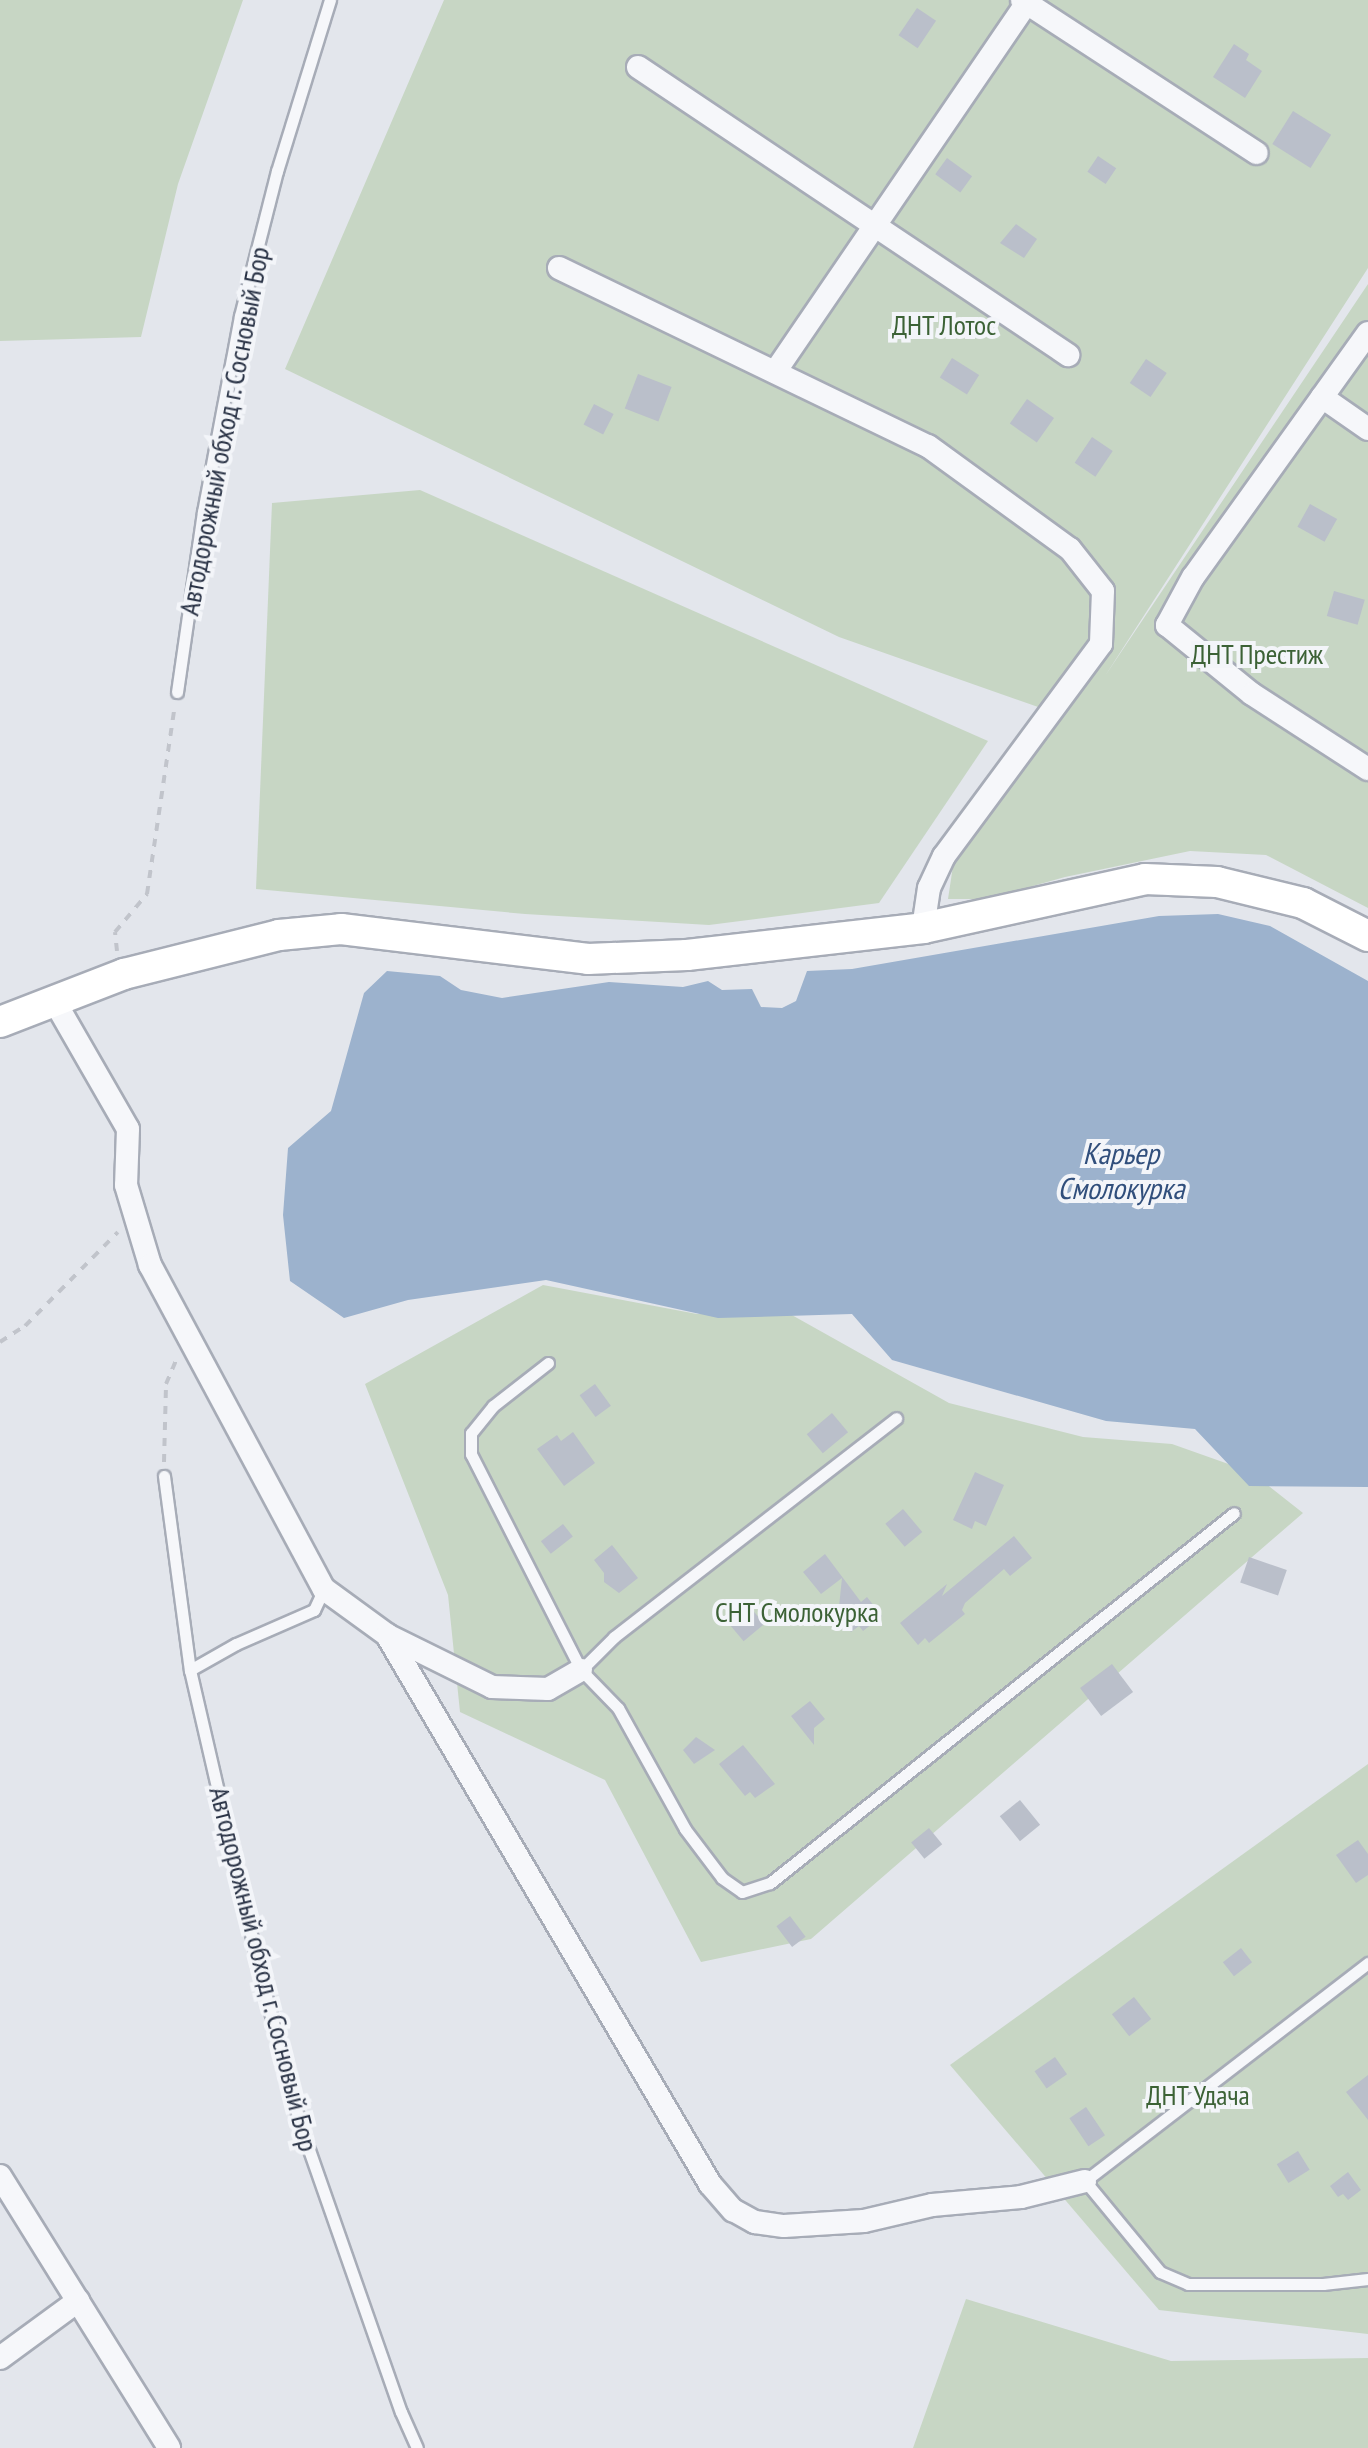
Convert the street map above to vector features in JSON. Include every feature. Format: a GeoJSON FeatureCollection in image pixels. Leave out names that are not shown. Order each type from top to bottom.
{"type":"FeatureCollection","features":[{"type":"Feature","properties":{"kind":"street"},"geometry":{"type":"LineString","coordinates":[[775,372],[1026,1],[1257,153]]}},
{"type":"Feature","properties":{"kind":"street"},"geometry":{"type":"LineString","coordinates":[[638,67],[1068,355]]}},
{"type":"Feature","properties":{"kind":"street"},"geometry":{"type":"LineString","coordinates":[[558,268],[928,446],[1070,548],[1103,591],[1100,644],[944,856],[929,888],[923,928]]}},
{"type":"Feature","properties":{"kind":"street"},"geometry":{"type":"LineString","coordinates":[[1368,333],[1194,577],[1166,626],[1252,694],[1368,769]]}},
{"type":"Feature","properties":{"kind":"street"},"geometry":{"type":"LineString","coordinates":[[1322,398],[1368,429]]}},
{"type":"Feature","properties":{"kind":"street"},"geometry":{"type":"LineString","coordinates":[[0,1022],[124,974],[279,935],[341,928],[588,958],[721,952],[923,928],[1145,879],[1217,882],[1303,903],[1368,936]]}},
{"type":"Feature","properties":{"kind":"street"},"geometry":{"type":"LineString","coordinates":[[55,1002],[128,1129],[126,1185],[150,1265],[185,1338],[324,1590],[387,1635],[492,1687],[548,1688],[581,1670]]}},
{"type":"Feature","properties":{"kind":"street"},"geometry":{"type":"LineString","coordinates":[[387,1635],[710,2184],[733,2210],[755,2222],[784,2226],[864,2221],[932,2205],[1021,2197],[1084,2181]]}},
{"type":"Feature","properties":{"kind":"street"},"geometry":{"type":"LineString","coordinates":[[0,2176],[169,2448]]}},
{"type":"Feature","properties":{"kind":"street"},"geometry":{"type":"LineString","coordinates":[[0,2358],[78,2301]]}},
{"type":"Feature","properties":{"kind":"lane","name":"Автодорожный обход г. Сосновый Бор"},"geometry":{"type":"LineString","coordinates":[[178,692],[203,512],[240,316],[330,0]]}},
{"type":"Feature","properties":{"kind":"lane"},"geometry":{"type":"LineString","coordinates":[[548,1363],[493,1406],[471,1433],[471,1454],[581,1670],[618,1708],[704,1854],[722,1878],[742,1892],[770,1884],[1234,1513]]}},
{"type":"Feature","properties":{"kind":"lane"},"geometry":{"type":"LineString","coordinates":[[581,1670],[614,1637],[896,1418]]}},
{"type":"Feature","properties":{"kind":"lane","name":"Автодорожный обход г. Сосновый Бор"},"geometry":{"type":"LineString","coordinates":[[164,1476],[190,1670],[300,2124],[401,2412],[418,2448]]}},
{"type":"Feature","properties":{"kind":"lane"},"geometry":{"type":"LineString","coordinates":[[190,1670],[236,1644],[314,1610],[324,1590]]}},
{"type":"Feature","properties":{"kind":"lane"},"geometry":{"type":"LineString","coordinates":[[1368,1963],[1084,2181],[1160,2272],[1188,2284],[1323,2284],[1368,2279]]}},
{"type":"Feature","properties":{"kind":"path"},"geometry":{"type":"LineString","coordinates":[[124,974],[114,932],[147,894],[178,692]]}},
{"type":"Feature","properties":{"kind":"path"},"geometry":{"type":"LineString","coordinates":[[0,1342],[25,1326],[134,1213]]}},
{"type":"Feature","properties":{"kind":"path"},"geometry":{"type":"LineString","coordinates":[[164,1476],[166,1384],[185,1338]]}},
{"type":"Feature","properties":{"kind":"green space"},"geometry":{"type":"Polygon","coordinates":[[[0,0],[243,0],[178,184],[141,337],[0,341],[0,0]]]}},
{"type":"Feature","properties":{"kind":"green space","name":"ДНТ Лотос"},"geometry":{"type":"Polygon","coordinates":[[[444,0],[1368,0],[1368,268],[1105,676],[1368,284],[1368,908],[1266,855],[1190,851],[1065,877],[986,899],[948,899],[956,846],[1061,715],[839,637],[285,369],[444,0]]]}},
{"type":"Feature","properties":{"kind":"green space"},"geometry":{"type":"Polygon","coordinates":[[[420,490],[988,741],[879,903],[709,925],[525,914],[256,889],[272,503],[420,490]]]}},
{"type":"Feature","properties":{"kind":"green space","name":"СНТ Смолокурка"},"geometry":{"type":"Polygon","coordinates":[[[543,1285],[697,1314],[790,1314],[949,1403],[1083,1437],[1172,1444],[1251,1472],[1303,1513],[811,1939],[701,1962],[605,1780],[460,1712],[448,1595],[365,1384],[543,1285]]]}},
{"type":"Feature","properties":{"kind":"green space","name":"ДНТ Удача"},"geometry":{"type":"Polygon","coordinates":[[[1368,1764],[1368,2334],[1159,2310],[950,2065],[1368,1764]]]}},
{"type":"Feature","properties":{"kind":"green space"},"geometry":{"type":"Polygon","coordinates":[[[966,2299],[1171,2361],[1368,2358],[1368,2448],[913,2448],[966,2299]]]}},
{"type":"Feature","properties":{"kind":"water","name":"Карьер Смолокурка"},"geometry":{"type":"Polygon","coordinates":[[[1218,914],[1270,926],[1368,981],[1368,1487],[1249,1486],[1195,1429],[1106,1421],[892,1360],[852,1314],[718,1318],[546,1280],[408,1300],[344,1318],[290,1281],[283,1215],[288,1148],[331,1111],[364,993],[387,971],[440,976],[461,990],[502,998],[609,982],[683,987],[708,981],[722,990],[752,989],[761,1007],[782,1008],[796,1001],[807,971],[852,969],[1159,916],[1218,914]]]}},
{"type":"Feature","properties":{"kind":"building"},"geometry":{"type":"Polygon","coordinates":[[[917,8],[936,21],[918,48],[899,35],[917,8]]]}},
{"type":"Feature","properties":{"kind":"building"},"geometry":{"type":"Polygon","coordinates":[[[1234,44],[1249,54],[1246,60],[1262,71],[1245,98],[1213,77],[1234,44]]]}},
{"type":"Feature","properties":{"kind":"building"},"geometry":{"type":"Polygon","coordinates":[[[1293,111],[1331,135],[1310,168],[1272,144],[1293,111]]]}},
{"type":"Feature","properties":{"kind":"building"},"geometry":{"type":"Polygon","coordinates":[[[1098,156],[1116,168],[1106,184],[1087,172],[1098,156]]]}},
{"type":"Feature","properties":{"kind":"building"},"geometry":{"type":"Polygon","coordinates":[[[947,158],[972,176],[960,192],[935,174],[947,158]]]}},
{"type":"Feature","properties":{"kind":"building"},"geometry":{"type":"Polygon","coordinates":[[[1016,224],[1037,239],[1024,258],[1000,243],[1016,224]]]}},
{"type":"Feature","properties":{"kind":"building"},"geometry":{"type":"Polygon","coordinates":[[[952,358],[979,375],[967,394],[940,378],[952,358]]]}},
{"type":"Feature","properties":{"kind":"building"},"geometry":{"type":"Polygon","coordinates":[[[1146,359],[1167,373],[1151,397],[1130,383],[1146,359]]]}},
{"type":"Feature","properties":{"kind":"building"},"geometry":{"type":"Polygon","coordinates":[[[638,374],[672,387],[658,421],[625,409],[638,374]]]}},
{"type":"Feature","properties":{"kind":"building"},"geometry":{"type":"Polygon","coordinates":[[[1027,399],[1054,418],[1037,443],[1010,424],[1027,399]]]}},
{"type":"Feature","properties":{"kind":"building"},"geometry":{"type":"Polygon","coordinates":[[[594,404],[614,414],[603,434],[584,424],[594,404]]]}},
{"type":"Feature","properties":{"kind":"building"},"geometry":{"type":"Polygon","coordinates":[[[1092,437],[1113,451],[1095,477],[1075,463],[1092,437]]]}},
{"type":"Feature","properties":{"kind":"building"},"geometry":{"type":"Polygon","coordinates":[[[1310,504],[1337,519],[1325,542],[1297,527],[1310,504]]]}},
{"type":"Feature","properties":{"kind":"building"},"geometry":{"type":"Polygon","coordinates":[[[1334,591],[1365,600],[1358,625],[1327,616],[1334,591]]]}},
{"type":"Feature","properties":{"kind":"building"},"geometry":{"type":"Polygon","coordinates":[[[595,1384],[611,1406],[595,1417],[580,1395],[595,1384]]]}},
{"type":"Feature","properties":{"kind":"building"},"geometry":{"type":"Polygon","coordinates":[[[832,1413],[848,1432],[823,1453],[807,1434],[832,1413]]]}},
{"type":"Feature","properties":{"kind":"building"},"geometry":{"type":"Polygon","coordinates":[[[573,1432],[595,1463],[564,1486],[537,1449],[557,1435],[561,1441],[573,1432]]]}},
{"type":"Feature","properties":{"kind":"building"},"geometry":{"type":"Polygon","coordinates":[[[975,1472],[1004,1485],[986,1526],[975,1521],[972,1529],[953,1520],[975,1472]]]}},
{"type":"Feature","properties":{"kind":"building"},"geometry":{"type":"Polygon","coordinates":[[[903,1509],[922,1532],[905,1547],[885,1524],[903,1509]]]}},
{"type":"Feature","properties":{"kind":"building"},"geometry":{"type":"Polygon","coordinates":[[[563,1524],[573,1537],[551,1554],[541,1541],[563,1524]]]}},
{"type":"Feature","properties":{"kind":"building"},"geometry":{"type":"Polygon","coordinates":[[[1014,1536],[1032,1558],[1010,1576],[1004,1569],[965,1603],[965,1614],[929,1643],[925,1638],[918,1645],[900,1623],[947,1584],[942,1596],[1014,1536]]]}},
{"type":"Feature","properties":{"kind":"building"},"geometry":{"type":"Polygon","coordinates":[[[612,1545],[638,1578],[619,1593],[604,1582],[604,1573],[594,1560],[612,1545]]]}},
{"type":"Feature","properties":{"kind":"building"},"geometry":{"type":"Polygon","coordinates":[[[825,1554],[861,1602],[867,1597],[882,1616],[863,1631],[859,1626],[851,1632],[838,1616],[842,1578],[821,1594],[803,1572],[825,1554]]]}},
{"type":"Feature","properties":{"kind":"building"},"geometry":{"type":"Polygon","coordinates":[[[1249,1557],[1287,1570],[1278,1596],[1240,1583],[1249,1557]]]}},
{"type":"Feature","properties":{"kind":"building"},"geometry":{"type":"Polygon","coordinates":[[[745,1601],[764,1624],[744,1641],[724,1618],[745,1601]]]}},
{"type":"Feature","properties":{"kind":"building"},"geometry":{"type":"Polygon","coordinates":[[[1112,1664],[1133,1692],[1101,1716],[1080,1688],[1112,1664]]]}},
{"type":"Feature","properties":{"kind":"building"},"geometry":{"type":"Polygon","coordinates":[[[810,1701],[825,1719],[814,1728],[814,1745],[791,1716],[810,1701]]]}},
{"type":"Feature","properties":{"kind":"building"},"geometry":{"type":"Polygon","coordinates":[[[696,1737],[715,1750],[694,1764],[683,1750],[696,1737]]]}},
{"type":"Feature","properties":{"kind":"building"},"geometry":{"type":"Polygon","coordinates":[[[743,1745],[775,1784],[755,1798],[750,1792],[745,1796],[719,1764],[743,1745]]]}},
{"type":"Feature","properties":{"kind":"building"},"geometry":{"type":"Polygon","coordinates":[[[1020,1800],[1040,1825],[1020,1841],[1000,1816],[1020,1800]]]}},
{"type":"Feature","properties":{"kind":"building"},"geometry":{"type":"Polygon","coordinates":[[[929,1828],[942,1844],[924,1859],[911,1842],[929,1828]]]}},
{"type":"Feature","properties":{"kind":"building"},"geometry":{"type":"Polygon","coordinates":[[[1358,1840],[1368,1854],[1368,1875],[1356,1883],[1336,1855],[1358,1840]]]}},
{"type":"Feature","properties":{"kind":"building"},"geometry":{"type":"Polygon","coordinates":[[[790,1916],[806,1937],[792,1947],[776,1926],[790,1916]]]}},
{"type":"Feature","properties":{"kind":"building"},"geometry":{"type":"Polygon","coordinates":[[[1241,1948],[1252,1962],[1234,1976],[1223,1962],[1241,1948]]]}},
{"type":"Feature","properties":{"kind":"building"},"geometry":{"type":"Polygon","coordinates":[[[1134,1997],[1151,2019],[1129,2036],[1112,2014],[1134,1997]]]}},
{"type":"Feature","properties":{"kind":"building"},"geometry":{"type":"Polygon","coordinates":[[[1055,2057],[1067,2074],[1047,2089],[1035,2071],[1055,2057]]]}},
{"type":"Feature","properties":{"kind":"building"},"geometry":{"type":"Polygon","coordinates":[[[1368,2075],[1368,2120],[1346,2092],[1368,2075]]]}},
{"type":"Feature","properties":{"kind":"building"},"geometry":{"type":"Polygon","coordinates":[[[1086,2107],[1105,2135],[1088,2146],[1069,2118],[1086,2107]]]}},
{"type":"Feature","properties":{"kind":"building"},"geometry":{"type":"Polygon","coordinates":[[[1298,2151],[1310,2170],[1288,2183],[1277,2164],[1298,2151]]]}},
{"type":"Feature","properties":{"kind":"building"},"geometry":{"type":"Polygon","coordinates":[[[1348,2172],[1361,2190],[1348,2200],[1343,2194],[1338,2197],[1330,2186],[1348,2172]]]}},
{"type":"Feature","properties":{"kind":"park label","name":"ДНТ Престиж"},"geometry":{"type":"Point","coordinates":[1257,654]}}]}
